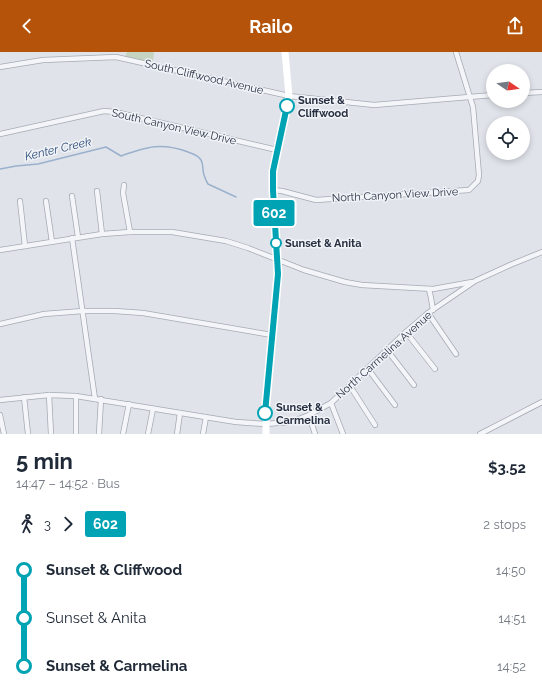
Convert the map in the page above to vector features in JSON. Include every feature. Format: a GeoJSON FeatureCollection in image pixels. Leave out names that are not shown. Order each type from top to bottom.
{"type":"FeatureCollection","features":[{"type":"Feature","properties":{"kind":"main road"},"geometry":{"type":"LineString","coordinates":[[266,434],[266,403],[278,274],[273,171],[289,96],[285,52]]}},
{"type":"Feature","properties":{"kind":"street"},"geometry":{"type":"LineString","coordinates":[[456,52],[469,97]]}},
{"type":"Feature","properties":{"kind":"street","name":"South Cliffwood Avenue"},"geometry":{"type":"LineString","coordinates":[[0,67],[43,60],[116,55],[289,96],[374,105],[486,96]]}},
{"type":"Feature","properties":{"kind":"street"},"geometry":{"type":"LineString","coordinates":[[530,93],[542,92]]}},
{"type":"Feature","properties":{"kind":"street","name":"North Canyon View Drive"},"geometry":{"type":"LineString","coordinates":[[273,190],[316,200],[469,190],[475,186],[479,175],[473,107],[469,97]]}},
{"type":"Feature","properties":{"kind":"street","name":"South Canyon View Drive"},"geometry":{"type":"LineString","coordinates":[[0,134],[104,111],[115,112],[277,150]]}},
{"type":"Feature","properties":{"kind":"street"},"geometry":{"type":"LineString","coordinates":[[124,185],[123,193],[130,232]]}},
{"type":"Feature","properties":{"kind":"street"},"geometry":{"type":"LineString","coordinates":[[97,191],[102,234]]}},
{"type":"Feature","properties":{"kind":"street"},"geometry":{"type":"LineString","coordinates":[[72,196],[83,311],[95,399]]}},
{"type":"Feature","properties":{"kind":"street"},"geometry":{"type":"LineString","coordinates":[[20,201],[26,246]]}},
{"type":"Feature","properties":{"kind":"street"},"geometry":{"type":"LineString","coordinates":[[46,201],[52,242]]}},
{"type":"Feature","properties":{"kind":"street"},"geometry":{"type":"LineString","coordinates":[[0,250],[102,234],[172,232],[226,241],[304,270],[345,282],[373,286],[429,289],[475,281]]}},
{"type":"Feature","properties":{"kind":"street","name":"North Carmelina Avenue"},"geometry":{"type":"LineString","coordinates":[[0,400],[49,395],[76,396],[236,422],[265,424],[292,422],[309,416],[331,403],[406,332],[433,310],[475,281],[542,252]]}},
{"type":"Feature","properties":{"kind":"street"},"geometry":{"type":"LineString","coordinates":[[429,289],[432,298],[433,310]]}},
{"type":"Feature","properties":{"kind":"street"},"geometry":{"type":"LineString","coordinates":[[0,324],[44,314],[83,311],[143,313],[272,335]]}},
{"type":"Feature","properties":{"kind":"street"},"geometry":{"type":"LineString","coordinates":[[428,314],[456,354]]}},
{"type":"Feature","properties":{"kind":"street"},"geometry":{"type":"LineString","coordinates":[[406,332],[435,369]]}},
{"type":"Feature","properties":{"kind":"street"},"geometry":{"type":"LineString","coordinates":[[387,350],[414,385]]}},
{"type":"Feature","properties":{"kind":"street"},"geometry":{"type":"LineString","coordinates":[[368,369],[395,405]]}},
{"type":"Feature","properties":{"kind":"street"},"geometry":{"type":"LineString","coordinates":[[350,386],[375,424]]}},
{"type":"Feature","properties":{"kind":"street"},"geometry":{"type":"LineString","coordinates":[[49,395],[51,434]]}},
{"type":"Feature","properties":{"kind":"street"},"geometry":{"type":"LineString","coordinates":[[76,396],[76,434]]}},
{"type":"Feature","properties":{"kind":"street"},"geometry":{"type":"LineString","coordinates":[[24,397],[28,434]]}},
{"type":"Feature","properties":{"kind":"street"},"geometry":{"type":"LineString","coordinates":[[99,434],[101,399]]}},
{"type":"Feature","properties":{"kind":"street"},"geometry":{"type":"LineString","coordinates":[[480,434],[542,402]]}},
{"type":"Feature","properties":{"kind":"street"},"geometry":{"type":"LineString","coordinates":[[331,403],[343,434]]}},
{"type":"Feature","properties":{"kind":"street"},"geometry":{"type":"LineString","coordinates":[[123,434],[129,404]]}},
{"type":"Feature","properties":{"kind":"street"},"geometry":{"type":"LineString","coordinates":[[148,434],[154,409]]}},
{"type":"Feature","properties":{"kind":"street"},"geometry":{"type":"LineString","coordinates":[[177,434],[180,413]]}},
{"type":"Feature","properties":{"kind":"street"},"geometry":{"type":"LineString","coordinates":[[0,416],[4,434]]}},
{"type":"Feature","properties":{"kind":"street"},"geometry":{"type":"LineString","coordinates":[[309,416],[315,434]]}},
{"type":"Feature","properties":{"kind":"street"},"geometry":{"type":"LineString","coordinates":[[203,434],[206,417]]}},
{"type":"Feature","properties":{"kind":"green space"},"geometry":{"type":"Polygon","coordinates":[[[127,52],[154,52],[153,62],[152,64],[124,58],[127,52]]]}},
{"type":"Feature","properties":{"kind":"waterway","name":"Kenter Creek"},"geometry":{"type":"LineString","coordinates":[[0,169],[38,164],[106,147],[121,156],[147,148],[162,146],[188,152],[198,157],[202,162],[203,173],[208,184],[236,197]]}},
{"type":"Feature","properties":{"kind":"bus line","name":"602"},"geometry":{"type":"LineString","coordinates":[[265,413],[278,274],[274,221],[273,171],[287,106]]}},
{"type":"Feature","properties":{"kind":"place","name":"Sunset & Cliffwood"},"geometry":{"type":"Point","coordinates":[287,106]}},
{"type":"Feature","properties":{"kind":"place","name":"Sunset & Anita"},"geometry":{"type":"Point","coordinates":[276,243]}},
{"type":"Feature","properties":{"kind":"place","name":"Sunset & Carmelina"},"geometry":{"type":"Point","coordinates":[265,413]}}]}
